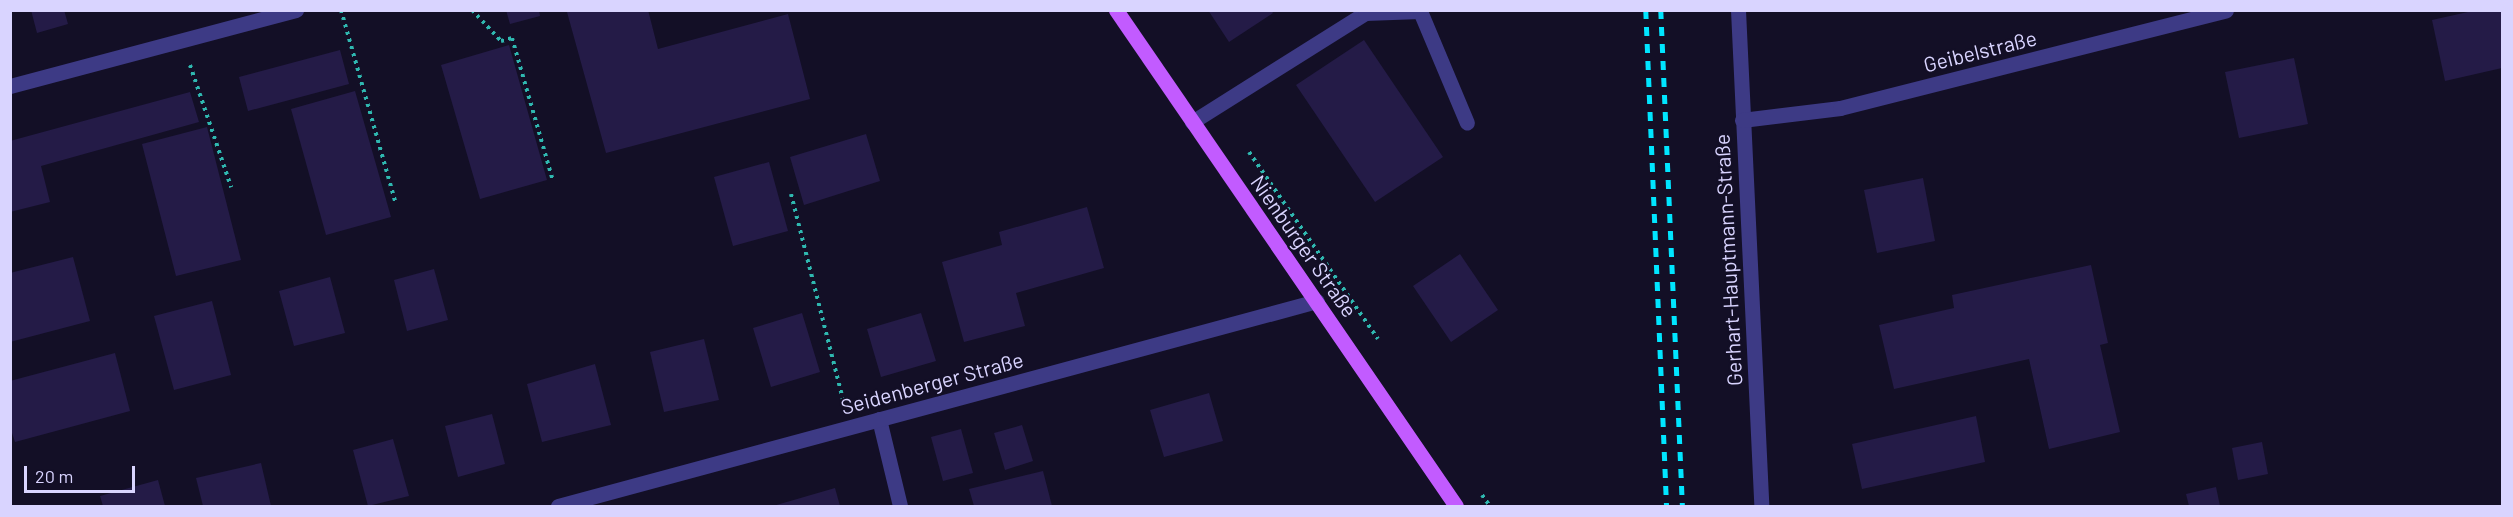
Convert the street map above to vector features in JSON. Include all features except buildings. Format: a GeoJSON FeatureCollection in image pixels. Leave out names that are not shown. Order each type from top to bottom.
{"type":"FeatureCollection","features":[{"type":"Feature","properties":{"kind":"main road","name":"Nienburger Straße"},"geometry":{"type":"LineString","coordinates":[[1116,10],[1456,507]]}},
{"type":"Feature","properties":{"kind":"street"},"geometry":{"type":"LineString","coordinates":[[10,86],[296,10]]}},
{"type":"Feature","properties":{"kind":"street","name":"Gerhart-Hauptmann-Straße"},"geometry":{"type":"LineString","coordinates":[[1738,10],[1761,507]]}},
{"type":"Feature","properties":{"kind":"street","name":"Geibelstraße"},"geometry":{"type":"LineString","coordinates":[[1742,120],[1840,108],[2226,10]]}},
{"type":"Feature","properties":{"kind":"street"},"geometry":{"type":"LineString","coordinates":[[1192,122],[1365,13],[1420,11],[1467,123]]}},
{"type":"Feature","properties":{"kind":"street","name":"Seidenberger Straße"},"geometry":{"type":"LineString","coordinates":[[558,507],[1317,301]]}},
{"type":"Feature","properties":{"kind":"street"},"geometry":{"type":"LineString","coordinates":[[879,419],[900,507]]}},
{"type":"Feature","properties":{"kind":"path"},"geometry":{"type":"LineString","coordinates":[[341,10],[396,204]]}},
{"type":"Feature","properties":{"kind":"path"},"geometry":{"type":"LineString","coordinates":[[472,10],[501,41],[512,38],[553,181]]}},
{"type":"Feature","properties":{"kind":"path"},"geometry":{"type":"LineString","coordinates":[[182,40],[231,187]]}},
{"type":"Feature","properties":{"kind":"path"},"geometry":{"type":"LineString","coordinates":[[791,194],[850,427]]}},
{"type":"Feature","properties":{"kind":"railway"},"geometry":{"type":"LineString","coordinates":[[1646,10],[1667,506]]}},
{"type":"Feature","properties":{"kind":"railway"},"geometry":{"type":"LineString","coordinates":[[1661,10],[1683,506]]}}]}
